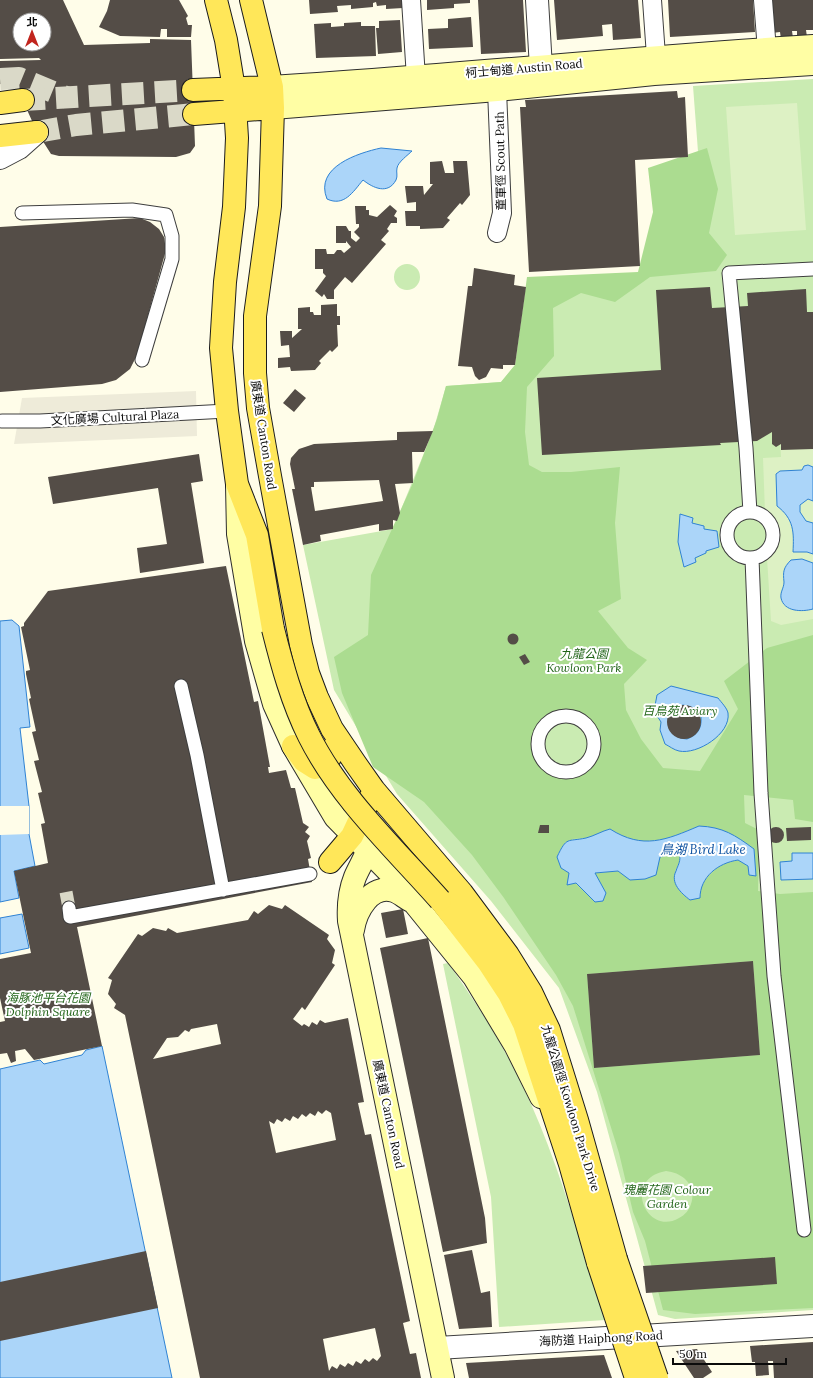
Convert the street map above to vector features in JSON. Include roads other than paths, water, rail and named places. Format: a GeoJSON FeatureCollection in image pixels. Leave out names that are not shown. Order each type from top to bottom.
{"type":"FeatureCollection","features":[{"type":"Feature","properties":{"kind":"main road"},"geometry":{"type":"LineString","coordinates":[[216,0],[226,40],[237,110],[236,175],[225,282],[221,348],[227,411],[237,484],[238,534],[256,641],[274,704],[293,746],[335,817],[389,872],[415,904]]}},
{"type":"Feature","properties":{"kind":"main road","name":"廣東道 Canton Road"},"geometry":{"type":"LineString","coordinates":[[251,0],[272,97],[270,206],[254,316],[254,373],[258,408],[301,644],[317,697],[332,729],[374,790],[368,852],[351,891],[348,914],[443,1378]]}},
{"type":"Feature","properties":{"kind":"main road","name":"柯士甸道 Austin Road"},"geometry":{"type":"LineString","coordinates":[[194,114],[237,110],[272,97],[416,78],[654,74],[767,57],[813,46]]}},
{"type":"Feature","properties":{"kind":"main road","name":"柯士甸道 Austin Road"},"geometry":{"type":"LineString","coordinates":[[193,90],[234,89],[272,97],[497,90],[542,76],[656,56],[767,57],[813,64]]}},
{"type":"Feature","properties":{"kind":"main road"},"geometry":{"type":"LineString","coordinates":[[0,103],[23,100]]}},
{"type":"Feature","properties":{"kind":"main road"},"geometry":{"type":"LineString","coordinates":[[0,136],[37,132]]}},
{"type":"Feature","properties":{"kind":"main road","name":"九龍公園徑 Kowloon Park Drive"},"geometry":{"type":"LineString","coordinates":[[237,484],[257,536],[273,629],[281,662],[299,713],[320,756],[365,816],[440,900],[488,962],[509,994],[530,1039],[561,1137],[607,1261],[657,1378]]}},
{"type":"Feature","properties":{"kind":"main road"},"geometry":{"type":"LineString","coordinates":[[293,746],[309,765],[315,768],[321,767],[331,758],[332,729]]}},
{"type":"Feature","properties":{"kind":"main road"},"geometry":{"type":"LineString","coordinates":[[330,862],[352,836],[374,790]]}},
{"type":"Feature","properties":{"kind":"main road","name":"九龍公園徑 Kowloon Park Drive"},"geometry":{"type":"LineString","coordinates":[[374,790],[462,893],[508,955],[531,992],[549,1030],[577,1120],[607,1261],[636,1378]]}},
{"type":"Feature","properties":{"kind":"main road"},"geometry":{"type":"LineString","coordinates":[[352,936],[359,912],[374,893],[386,890],[393,891],[415,904]]}},
{"type":"Feature","properties":{"kind":"main road","name":"九龍公園徑 Kowloon Park Drive"},"geometry":{"type":"LineString","coordinates":[[415,904],[474,977],[515,1045],[561,1137]]}},
{"type":"Feature","properties":{"kind":"street"},"geometry":{"type":"LineString","coordinates":[[411,0],[416,78]]}},
{"type":"Feature","properties":{"kind":"street"},"geometry":{"type":"LineString","coordinates":[[537,0],[542,76]]}},
{"type":"Feature","properties":{"kind":"street"},"geometry":{"type":"LineString","coordinates":[[652,0],[656,56]]}},
{"type":"Feature","properties":{"kind":"street"},"geometry":{"type":"LineString","coordinates":[[763,0],[767,57]]}},
{"type":"Feature","properties":{"kind":"street","name":"童軍徑 Scout Path"},"geometry":{"type":"LineString","coordinates":[[497,90],[502,213],[497,233]]}},
{"type":"Feature","properties":{"kind":"street"},"geometry":{"type":"LineString","coordinates":[[0,158],[19,148],[37,132]]}},
{"type":"Feature","properties":{"kind":"street"},"geometry":{"type":"LineString","coordinates":[[22,213],[132,210],[166,215],[172,236],[172,259],[142,360]]}},
{"type":"Feature","properties":{"kind":"street"},"geometry":{"type":"LineString","coordinates":[[750,512],[746,448],[729,273],[813,269]]}},
{"type":"Feature","properties":{"kind":"street","name":"文化廣場 Cultural Plaza"},"geometry":{"type":"LineString","coordinates":[[2,421],[56,420],[227,411]]}},
{"type":"Feature","properties":{"kind":"street"},"geometry":{"type":"LineString","coordinates":[[750,512],[763,516],[772,526],[773,532],[770,547],[759,556],[752,558],[738,554],[732,550],[727,536],[731,522],[736,516],[750,512]]}},
{"type":"Feature","properties":{"kind":"street"},"geometry":{"type":"LineString","coordinates":[[752,558],[761,793],[774,976],[804,1230]]}},
{"type":"Feature","properties":{"kind":"street"},"geometry":{"type":"LineString","coordinates":[[181,686],[197,755],[223,890]]}},
{"type":"Feature","properties":{"kind":"street"},"geometry":{"type":"LineString","coordinates":[[565,717],[574,718],[583,722],[593,737],[594,746],[592,755],[587,763],[580,769],[571,772],[553,769],[543,760],[538,747],[542,730],[548,723],[556,718],[565,717]]}},
{"type":"Feature","properties":{"kind":"street"},"geometry":{"type":"LineString","coordinates":[[69,908],[70,917],[310,874]]}},
{"type":"Feature","properties":{"kind":"street","name":"海防道 Haiphong Road"},"geometry":{"type":"LineString","coordinates":[[437,1348],[813,1326]]}},
{"type":"Feature","properties":{"kind":"water"},"geometry":{"type":"Polygon","coordinates":[[[381,148],[412,151],[401,161],[398,166],[397,178],[393,185],[385,189],[380,189],[363,180],[348,197],[343,200],[333,201],[327,199],[325,188],[327,178],[332,170],[340,163],[350,158],[381,148]]]}},
{"type":"Feature","properties":{"kind":"water"},"geometry":{"type":"Polygon","coordinates":[[[808,465],[813,467],[813,501],[808,499],[800,505],[800,512],[806,521],[813,523],[813,554],[807,552],[793,552],[792,526],[787,516],[777,506],[776,474],[780,471],[802,470],[804,466],[808,465]]]}},
{"type":"Feature","properties":{"kind":"water"},"geometry":{"type":"Polygon","coordinates":[[[680,514],[693,518],[692,523],[704,526],[704,529],[717,531],[719,547],[706,551],[706,553],[695,558],[696,562],[684,567],[678,542],[680,514]]]}},
{"type":"Feature","properties":{"kind":"water"},"geometry":{"type":"Polygon","coordinates":[[[802,559],[813,563],[813,609],[799,611],[786,606],[783,603],[781,596],[786,565],[791,560],[802,559]]]}},
{"type":"Feature","properties":{"kind":"water"},"geometry":{"type":"Polygon","coordinates":[[[12,620],[19,626],[30,727],[20,728],[29,806],[29,834],[35,866],[14,871],[19,898],[0,902],[0,621],[12,620]]]}},
{"type":"Feature","properties":{"kind":"water"},"geometry":{"type":"Polygon","coordinates":[[[671,686],[718,698],[728,713],[724,728],[719,735],[695,750],[679,751],[673,749],[665,744],[660,730],[661,722],[654,711],[657,695],[671,686]],[[683,705],[676,708],[671,713],[668,724],[674,734],[687,739],[694,736],[698,731],[701,725],[701,717],[694,708],[683,705]]]}},
{"type":"Feature","properties":{"kind":"water","name":"鳥湖 Bird Lake"},"geometry":{"type":"Polygon","coordinates":[[[699,826],[722,830],[754,849],[756,876],[749,875],[748,866],[738,860],[724,864],[712,872],[707,878],[703,884],[700,898],[690,900],[675,884],[674,880],[680,856],[673,852],[660,857],[656,875],[645,879],[630,880],[618,871],[595,873],[606,893],[603,901],[595,902],[576,883],[567,885],[569,873],[561,868],[557,857],[563,846],[568,841],[586,838],[610,829],[633,839],[654,841],[665,839],[699,826]]]}},
{"type":"Feature","properties":{"kind":"water"},"geometry":{"type":"Polygon","coordinates":[[[792,853],[813,853],[813,879],[781,880],[780,862],[792,861],[792,853]]]}},
{"type":"Feature","properties":{"kind":"water"},"geometry":{"type":"Polygon","coordinates":[[[22,914],[29,948],[0,954],[0,918],[22,914]]]}},
{"type":"Feature","properties":{"kind":"water"},"geometry":{"type":"Polygon","coordinates":[[[102,1046],[172,1378],[0,1378],[0,1069],[40,1060],[44,1064],[82,1055],[86,1050],[102,1046]]]}},
{"type":"Feature","properties":{"kind":"tunnel"},"geometry":{"type":"LineString","coordinates":[[0,79],[19,78],[68,98]]}},
{"type":"Feature","properties":{"kind":"tunnel"},"geometry":{"type":"LineString","coordinates":[[23,100],[193,90]]}},
{"type":"Feature","properties":{"kind":"tunnel"},"geometry":{"type":"LineString","coordinates":[[37,132],[76,125],[194,114]]}},
{"type":"Feature","properties":{"kind":"tunnel"},"geometry":{"type":"LineString","coordinates":[[66,892],[69,908]]}},
{"type":"Feature","properties":{"kind":"park label","name":"九龍公園 Kowloon Park"},"geometry":{"type":"Point","coordinates":[584,660]}},
{"type":"Feature","properties":{"kind":"park label","name":"百鳥苑 Aviary"},"geometry":{"type":"Point","coordinates":[680,710]}},
{"type":"Feature","properties":{"kind":"park label","name":"海豚池平台花園 Dolphin Square"},"geometry":{"type":"Point","coordinates":[48,1004]}},
{"type":"Feature","properties":{"kind":"park label","name":"瑰麗花園 Colour Garden"},"geometry":{"type":"Point","coordinates":[667,1196]}}]}
